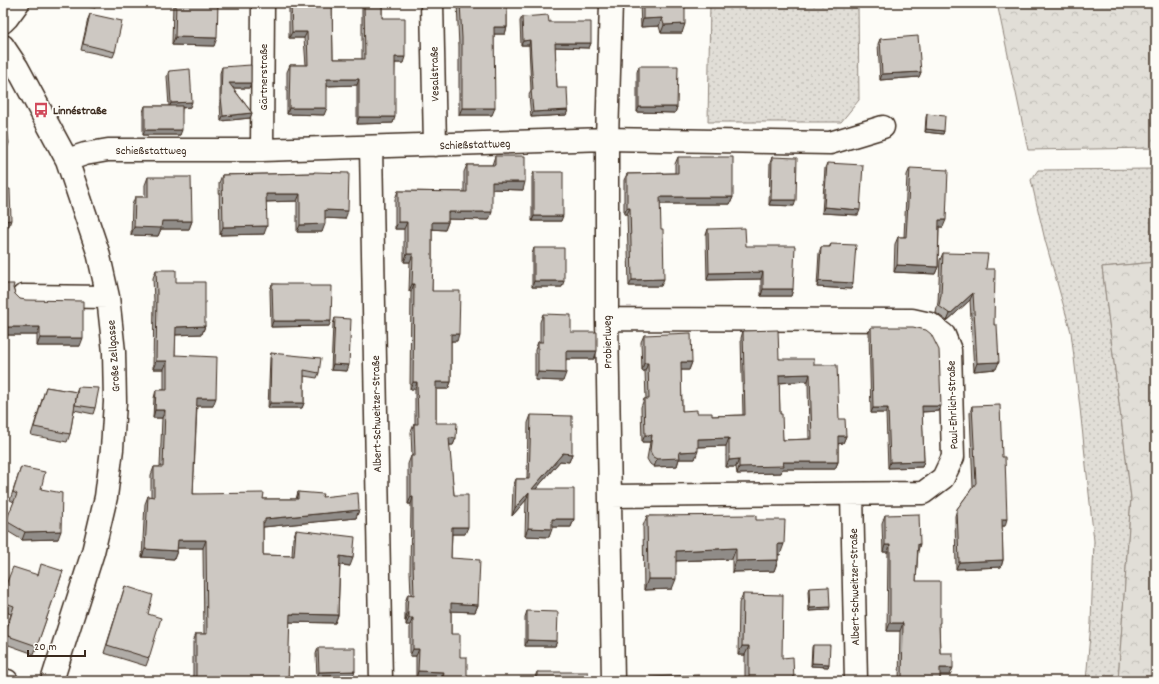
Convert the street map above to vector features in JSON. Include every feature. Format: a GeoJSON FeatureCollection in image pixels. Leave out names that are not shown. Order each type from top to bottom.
{"type":"FeatureCollection","features":[{"type":"Feature","properties":{"kind":"street"},"geometry":{"type":"LineString","coordinates":[[3,22],[18,3]]}},
{"type":"Feature","properties":{"kind":"street","name":"Gärtnerstraße"},"geometry":{"type":"LineString","coordinates":[[262,150],[263,3]]}},
{"type":"Feature","properties":{"kind":"street","name":"Vesalstraße"},"geometry":{"type":"LineString","coordinates":[[432,3],[435,145]]}},
{"type":"Feature","properties":{"kind":"street","name":"Probierlweg"},"geometry":{"type":"LineString","coordinates":[[611,3],[607,138],[607,319],[613,681]]}},
{"type":"Feature","properties":{"kind":"street","name":"Große Zellgasse"},"geometry":{"type":"LineString","coordinates":[[3,46],[17,67],[67,160],[98,252],[108,297],[114,352],[115,402],[112,448],[106,497],[93,552],[52,681]]}},
{"type":"Feature","properties":{"kind":"street","name":"Schießstattweg"},"geometry":{"type":"LineString","coordinates":[[67,160],[85,154],[108,150],[262,150],[607,138],[830,143],[882,127]]}},
{"type":"Feature","properties":{"kind":"street","name":"Albert-Schweitzer-Straße"},"geometry":{"type":"LineString","coordinates":[[371,147],[382,681]]}},
{"type":"Feature","properties":{"kind":"street"},"geometry":{"type":"LineString","coordinates":[[23,296],[108,297]]}},
{"type":"Feature","properties":{"kind":"street","name":"Paul-Ehrlich-Straße"},"geometry":{"type":"LineString","coordinates":[[607,319],[912,320],[930,324],[944,335],[950,350],[953,457],[943,478],[923,493],[610,496]]}},
{"type":"Feature","properties":{"kind":"street","name":"Albert-Schweitzer-Straße"},"geometry":{"type":"LineString","coordinates":[[852,494],[856,681]]}},
{"type":"Feature","properties":{"kind":"street"},"geometry":{"type":"LineString","coordinates":[[3,680],[7,681]]}},
{"type":"Feature","properties":{"kind":"green space"},"geometry":{"type":"Polygon","coordinates":[[[710,3],[858,3],[859,100],[841,122],[708,122],[710,3]]]}},
{"type":"Feature","properties":{"kind":"green space"},"geometry":{"type":"Polygon","coordinates":[[[997,3],[1156,3],[1156,148],[1028,150],[997,3]]]}},
{"type":"Feature","properties":{"kind":"green space"},"geometry":{"type":"Polygon","coordinates":[[[1156,169],[1156,262],[1102,267],[1131,498],[1118,681],[1086,681],[1091,623],[1094,541],[1080,408],[1071,332],[1045,240],[1031,180],[1038,170],[1156,169]]]}},
{"type":"Feature","properties":{"kind":"green space"},"geometry":{"type":"Polygon","coordinates":[[[1156,262],[1156,308],[1150,318],[1156,331],[1156,681],[1118,681],[1131,498],[1102,267],[1156,262]]]}},
{"type":"Feature","properties":{"kind":"building"},"geometry":{"type":"Polygon","coordinates":[[[176,3],[218,3],[217,38],[175,37],[176,3]]]}},
{"type":"Feature","properties":{"kind":"building"},"geometry":{"type":"Polygon","coordinates":[[[291,3],[332,3],[333,59],[365,59],[364,3],[382,3],[382,18],[405,18],[405,57],[395,57],[395,117],[359,117],[359,79],[327,79],[327,108],[289,108],[290,65],[308,65],[307,32],[292,32],[291,3]]]}},
{"type":"Feature","properties":{"kind":"building"},"geometry":{"type":"Polygon","coordinates":[[[460,3],[507,3],[507,27],[494,27],[495,108],[462,108],[462,38],[460,3]]]}},
{"type":"Feature","properties":{"kind":"building"},"geometry":{"type":"Polygon","coordinates":[[[643,3],[685,3],[685,24],[664,25],[662,18],[643,19],[643,3]]]}},
{"type":"Feature","properties":{"kind":"building"},"geometry":{"type":"Polygon","coordinates":[[[90,14],[122,21],[115,52],[83,44],[90,14]]]}},
{"type":"Feature","properties":{"kind":"building"},"geometry":{"type":"Polygon","coordinates":[[[548,15],[549,22],[591,22],[591,43],[555,43],[557,88],[567,88],[568,110],[533,112],[530,40],[523,41],[522,17],[548,15]]]}},
{"type":"Feature","properties":{"kind":"building"},"geometry":{"type":"Polygon","coordinates":[[[918,36],[921,72],[882,74],[880,39],[918,36]]]}},
{"type":"Feature","properties":{"kind":"building"},"geometry":{"type":"Polygon","coordinates":[[[251,65],[251,83],[229,83],[252,113],[223,116],[221,97],[222,67],[251,65]]]}},
{"type":"Feature","properties":{"kind":"building"},"geometry":{"type":"Polygon","coordinates":[[[639,66],[678,66],[677,107],[639,107],[639,66]]]}},
{"type":"Feature","properties":{"kind":"building"},"geometry":{"type":"Polygon","coordinates":[[[190,69],[192,102],[171,103],[169,71],[190,69]]]}},
{"type":"Feature","properties":{"kind":"building"},"geometry":{"type":"Polygon","coordinates":[[[145,106],[182,106],[182,130],[145,130],[145,106]]]}},
{"type":"Feature","properties":{"kind":"building"},"geometry":{"type":"Polygon","coordinates":[[[3,108],[9,143],[5,154],[6,161],[3,161],[3,108]]]}},
{"type":"Feature","properties":{"kind":"building"},"geometry":{"type":"Polygon","coordinates":[[[927,114],[945,116],[944,131],[926,129],[927,114]]]}},
{"type":"Feature","properties":{"kind":"building"},"geometry":{"type":"Polygon","coordinates":[[[495,156],[525,156],[525,182],[492,182],[492,212],[448,212],[448,222],[432,222],[432,291],[460,291],[459,334],[451,334],[451,382],[436,382],[436,423],[457,423],[456,438],[449,438],[454,495],[468,495],[468,527],[452,527],[451,558],[480,560],[478,605],[451,603],[451,634],[460,634],[460,657],[467,657],[467,681],[443,681],[444,672],[418,671],[419,649],[413,649],[413,618],[409,618],[409,613],[407,613],[408,594],[414,595],[411,456],[415,456],[414,424],[418,424],[417,382],[413,382],[413,254],[407,254],[407,222],[398,222],[398,191],[467,192],[467,165],[495,165],[495,156]]]}},
{"type":"Feature","properties":{"kind":"building"},"geometry":{"type":"Polygon","coordinates":[[[678,157],[733,157],[733,197],[660,197],[661,229],[663,229],[664,279],[632,280],[630,208],[627,208],[627,174],[678,173],[678,157]]]}},
{"type":"Feature","properties":{"kind":"building"},"geometry":{"type":"Polygon","coordinates":[[[772,157],[797,158],[796,200],[771,200],[772,157]]]}},
{"type":"Feature","properties":{"kind":"building"},"geometry":{"type":"Polygon","coordinates":[[[827,163],[863,165],[860,210],[824,207],[827,163]]]}},
{"type":"Feature","properties":{"kind":"building"},"geometry":{"type":"Polygon","coordinates":[[[910,168],[948,170],[946,220],[939,220],[938,267],[897,265],[898,237],[906,237],[910,168]]]}},
{"type":"Feature","properties":{"kind":"building"},"geometry":{"type":"Polygon","coordinates":[[[314,172],[349,173],[348,211],[325,210],[325,224],[300,225],[300,194],[266,194],[267,226],[223,227],[222,175],[314,172]]]}},
{"type":"Feature","properties":{"kind":"building"},"geometry":{"type":"Polygon","coordinates":[[[534,172],[563,172],[563,216],[534,216],[534,172]]]}},
{"type":"Feature","properties":{"kind":"building"},"geometry":{"type":"Polygon","coordinates":[[[148,177],[191,177],[192,221],[162,221],[161,228],[134,227],[135,197],[148,197],[148,177]]]}},
{"type":"Feature","properties":{"kind":"building"},"geometry":{"type":"Polygon","coordinates":[[[3,189],[10,189],[11,220],[4,221],[4,257],[3,257],[3,189]]]}},
{"type":"Feature","properties":{"kind":"building"},"geometry":{"type":"Polygon","coordinates":[[[745,228],[746,246],[795,246],[793,289],[763,289],[763,272],[709,273],[708,229],[745,228]]]}},
{"type":"Feature","properties":{"kind":"building"},"geometry":{"type":"Polygon","coordinates":[[[831,244],[856,245],[853,283],[819,281],[821,247],[830,247],[831,244]]]}},
{"type":"Feature","properties":{"kind":"building"},"geometry":{"type":"Polygon","coordinates":[[[534,248],[564,248],[564,281],[534,281],[534,248]]]}},
{"type":"Feature","properties":{"kind":"building"},"geometry":{"type":"Polygon","coordinates":[[[943,253],[988,254],[986,269],[995,269],[994,325],[997,325],[999,362],[977,363],[973,293],[950,314],[939,306],[943,253]]]}},
{"type":"Feature","properties":{"kind":"building"},"geometry":{"type":"Polygon","coordinates":[[[156,270],[176,270],[176,282],[205,282],[205,326],[176,327],[175,355],[217,357],[216,398],[197,398],[193,494],[264,493],[263,499],[298,499],[298,492],[323,494],[322,497],[358,493],[359,510],[265,519],[265,522],[263,522],[263,555],[294,556],[296,530],[355,537],[353,558],[340,556],[338,615],[290,614],[288,681],[196,681],[196,634],[207,634],[206,540],[178,540],[177,551],[145,549],[148,496],[154,497],[154,467],[163,467],[165,410],[155,410],[156,390],[167,390],[167,361],[156,361],[156,270]]]}},
{"type":"Feature","properties":{"kind":"building"},"geometry":{"type":"Polygon","coordinates":[[[3,284],[14,284],[13,288],[15,294],[20,299],[83,301],[83,338],[40,338],[40,327],[3,327],[3,284]]]}},
{"type":"Feature","properties":{"kind":"building"},"geometry":{"type":"Polygon","coordinates":[[[272,284],[310,284],[310,286],[332,286],[331,321],[273,321],[272,284]]]}},
{"type":"Feature","properties":{"kind":"building"},"geometry":{"type":"Polygon","coordinates":[[[543,314],[571,315],[571,332],[597,332],[597,351],[566,351],[566,373],[538,372],[538,342],[543,342],[543,314]]]}},
{"type":"Feature","properties":{"kind":"building"},"geometry":{"type":"Polygon","coordinates":[[[335,318],[351,319],[349,365],[333,364],[335,318]]]}},
{"type":"Feature","properties":{"kind":"building"},"geometry":{"type":"Polygon","coordinates":[[[871,327],[913,327],[926,330],[931,334],[939,350],[941,406],[922,406],[924,461],[890,462],[888,408],[873,408],[871,327]]]}},
{"type":"Feature","properties":{"kind":"building"},"geometry":{"type":"Polygon","coordinates":[[[778,330],[779,359],[814,359],[814,365],[837,365],[839,419],[845,419],[846,436],[838,436],[838,462],[783,462],[784,466],[739,467],[739,459],[729,460],[729,438],[698,439],[698,451],[679,452],[680,458],[657,459],[653,457],[650,451],[652,435],[645,435],[644,399],[649,399],[648,363],[644,363],[644,335],[691,333],[692,362],[681,362],[682,411],[697,410],[697,413],[712,413],[712,416],[745,415],[743,331],[778,330]],[[810,374],[779,375],[780,414],[782,414],[783,440],[812,439],[810,374]]]}},
{"type":"Feature","properties":{"kind":"building"},"geometry":{"type":"Polygon","coordinates":[[[271,353],[321,358],[319,373],[304,370],[304,403],[270,403],[271,353]]]}},
{"type":"Feature","properties":{"kind":"building"},"geometry":{"type":"Polygon","coordinates":[[[46,387],[77,392],[70,434],[34,427],[46,387]]]}},
{"type":"Feature","properties":{"kind":"building"},"geometry":{"type":"Polygon","coordinates":[[[78,387],[99,388],[95,408],[75,405],[78,387]]]}},
{"type":"Feature","properties":{"kind":"building"},"geometry":{"type":"Polygon","coordinates":[[[1000,405],[1002,457],[1005,457],[1007,519],[1002,519],[1003,560],[959,562],[957,509],[976,483],[972,406],[1000,405]]]}},
{"type":"Feature","properties":{"kind":"building"},"geometry":{"type":"Polygon","coordinates":[[[531,415],[572,416],[572,454],[563,453],[532,489],[574,489],[574,519],[552,519],[552,529],[528,528],[529,492],[515,508],[516,479],[529,479],[531,415]]]}},
{"type":"Feature","properties":{"kind":"building"},"geometry":{"type":"Polygon","coordinates":[[[21,467],[45,472],[41,489],[62,493],[61,531],[25,532],[6,521],[17,494],[13,492],[21,467]]]}},
{"type":"Feature","properties":{"kind":"building"},"geometry":{"type":"Polygon","coordinates":[[[919,514],[920,544],[918,544],[916,581],[940,581],[940,653],[953,653],[953,668],[940,668],[940,681],[902,681],[903,623],[890,623],[890,545],[885,545],[885,515],[919,514]]]}},
{"type":"Feature","properties":{"kind":"building"},"geometry":{"type":"Polygon","coordinates":[[[756,515],[756,520],[785,520],[784,544],[778,544],[778,560],[736,561],[736,548],[676,551],[676,579],[648,579],[647,516],[756,515]]]}},
{"type":"Feature","properties":{"kind":"building"},"geometry":{"type":"Polygon","coordinates":[[[41,564],[63,571],[37,646],[5,635],[14,606],[3,602],[3,592],[13,567],[38,575],[41,564]]]}},
{"type":"Feature","properties":{"kind":"building"},"geometry":{"type":"Polygon","coordinates":[[[125,586],[153,595],[148,614],[161,618],[149,658],[107,645],[125,586]]]}},
{"type":"Feature","properties":{"kind":"building"},"geometry":{"type":"Polygon","coordinates":[[[829,587],[830,607],[810,608],[809,588],[829,587]]]}},
{"type":"Feature","properties":{"kind":"building"},"geometry":{"type":"Polygon","coordinates":[[[743,594],[783,595],[782,658],[793,657],[794,681],[749,681],[749,646],[742,646],[743,594]]]}},
{"type":"Feature","properties":{"kind":"building"},"geometry":{"type":"Polygon","coordinates":[[[527,611],[558,612],[557,641],[527,640],[527,611]]]}},
{"type":"Feature","properties":{"kind":"building"},"geometry":{"type":"Polygon","coordinates":[[[813,645],[830,645],[829,664],[812,663],[813,645]]]}},
{"type":"Feature","properties":{"kind":"building"},"geometry":{"type":"Polygon","coordinates":[[[318,648],[355,648],[355,671],[319,672],[318,648]]]}},
{"type":"Feature","properties":{"kind":"building"},"geometry":{"type":"Polygon","coordinates":[[[537,672],[588,672],[588,681],[537,681],[537,672]]]}},
{"type":"Feature","properties":{"kind":"building"},"geometry":{"type":"Polygon","coordinates":[[[699,675],[700,681],[650,681],[650,677],[699,675]]]}},
{"type":"Feature","properties":{"kind":"place","name":"Linnéstraße"},"geometry":{"type":"Point","coordinates":[41,110]}}]}
